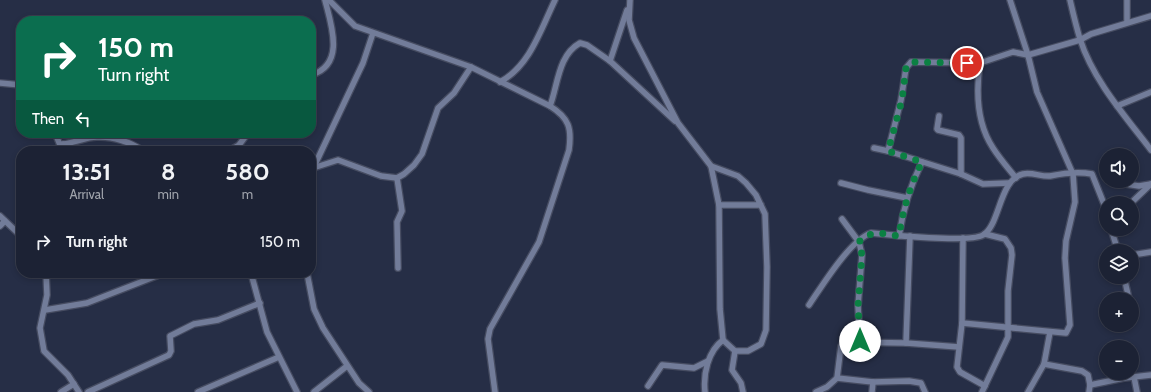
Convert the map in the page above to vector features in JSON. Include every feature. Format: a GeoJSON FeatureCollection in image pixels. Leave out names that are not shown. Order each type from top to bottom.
{"type":"FeatureCollection","features":[{"type":"Feature","properties":{"kind":"street"},"geometry":{"type":"LineString","coordinates":[[316,72],[324,68],[330,61],[334,48],[334,37],[325,0]]}},
{"type":"Feature","properties":{"kind":"street"},"geometry":{"type":"LineString","coordinates":[[328,0],[347,20],[355,26],[471,67],[550,106],[562,114],[569,127],[571,139],[569,150],[539,242],[490,330],[488,339],[494,392]]}},
{"type":"Feature","properties":{"kind":"street"},"geometry":{"type":"LineString","coordinates":[[500,82],[511,76],[523,64],[555,0]]}},
{"type":"Feature","properties":{"kind":"street"},"geometry":{"type":"LineString","coordinates":[[962,323],[1066,333],[1070,325],[1065,258],[1066,241],[1075,202],[1073,174],[1037,92],[1028,55],[1010,0]]}},
{"type":"Feature","properties":{"kind":"street"},"geometry":{"type":"LineString","coordinates":[[1070,0],[1080,40],[1092,65],[1117,106],[1151,150]]}},
{"type":"Feature","properties":{"kind":"street"},"geometry":{"type":"LineString","coordinates":[[1127,0],[1127,22]]}},
{"type":"Feature","properties":{"kind":"street"},"geometry":{"type":"LineString","coordinates":[[610,60],[629,2]]}},
{"type":"Feature","properties":{"kind":"street"},"geometry":{"type":"LineString","coordinates":[[629,2],[629,20],[634,38],[678,123]]}},
{"type":"Feature","properties":{"kind":"street"},"geometry":{"type":"LineString","coordinates":[[888,151],[902,100],[908,64],[911,62],[980,63],[1013,52],[1028,55],[1080,40],[1091,34],[1127,22],[1151,16]]}},
{"type":"Feature","properties":{"kind":"street"},"geometry":{"type":"LineString","coordinates":[[316,163],[363,63],[373,33]]}},
{"type":"Feature","properties":{"kind":"street"},"geometry":{"type":"LineString","coordinates":[[550,106],[566,53],[572,47],[580,43],[587,45],[610,60],[678,123],[711,166],[719,205],[720,309],[723,340],[735,352],[748,351],[761,344],[766,330],[767,267],[765,214],[756,195],[738,176],[711,166]]}},
{"type":"Feature","properties":{"kind":"street"},"geometry":{"type":"LineString","coordinates":[[980,63],[978,84],[984,129],[993,148],[1016,178]]}},
{"type":"Feature","properties":{"kind":"street"},"geometry":{"type":"LineString","coordinates":[[316,169],[338,160],[381,176],[396,178],[414,165],[422,154],[438,108],[454,93],[471,67]]}},
{"type":"Feature","properties":{"kind":"street"},"geometry":{"type":"LineString","coordinates":[[0,83],[16,85]]}},
{"type":"Feature","properties":{"kind":"street"},"geometry":{"type":"LineString","coordinates":[[1117,106],[1151,92]]}},
{"type":"Feature","properties":{"kind":"street"},"geometry":{"type":"LineString","coordinates":[[939,116],[938,130],[959,135],[961,138],[961,174]]}},
{"type":"Feature","properties":{"kind":"street"},"geometry":{"type":"LineString","coordinates":[[57,138],[60,145],[92,138]]}},
{"type":"Feature","properties":{"kind":"street"},"geometry":{"type":"LineString","coordinates":[[106,138],[136,146]]}},
{"type":"Feature","properties":{"kind":"street"},"geometry":{"type":"LineString","coordinates":[[237,146],[244,138]]}},
{"type":"Feature","properties":{"kind":"street"},"geometry":{"type":"LineString","coordinates":[[874,148],[961,174],[983,184],[1009,183]]}},
{"type":"Feature","properties":{"kind":"street"},"geometry":{"type":"LineString","coordinates":[[899,236],[907,198],[922,162]]}},
{"type":"Feature","properties":{"kind":"street"},"geometry":{"type":"LineString","coordinates":[[985,234],[1009,183],[1023,174],[1050,176],[1061,173],[1092,174],[1101,196]]}},
{"type":"Feature","properties":{"kind":"street"},"geometry":{"type":"LineString","coordinates":[[396,178],[402,211],[397,222],[398,268]]}},
{"type":"Feature","properties":{"kind":"street"},"geometry":{"type":"LineString","coordinates":[[841,183],[907,198]]}},
{"type":"Feature","properties":{"kind":"street"},"geometry":{"type":"LineString","coordinates":[[1139,186],[1151,184]]}},
{"type":"Feature","properties":{"kind":"street"},"geometry":{"type":"LineString","coordinates":[[1138,196],[1151,184]]}},
{"type":"Feature","properties":{"kind":"street"},"geometry":{"type":"LineString","coordinates":[[719,205],[761,205]]}},
{"type":"Feature","properties":{"kind":"street"},"geometry":{"type":"LineString","coordinates":[[0,216],[16,231]]}},
{"type":"Feature","properties":{"kind":"street"},"geometry":{"type":"LineString","coordinates":[[842,218],[859,242],[862,255],[858,306],[860,341]]}},
{"type":"Feature","properties":{"kind":"street"},"geometry":{"type":"LineString","coordinates":[[0,226],[5,221]]}},
{"type":"Feature","properties":{"kind":"street"},"geometry":{"type":"LineString","coordinates":[[809,305],[839,263],[865,235],[871,233],[899,236],[975,238],[985,234],[1005,239],[1011,248],[1008,291],[1009,328],[1004,349],[983,389],[958,370],[962,323],[963,238]]}},
{"type":"Feature","properties":{"kind":"street"},"geometry":{"type":"LineString","coordinates":[[906,343],[910,236]]}},
{"type":"Feature","properties":{"kind":"street"},"geometry":{"type":"LineString","coordinates":[[1139,254],[1151,252]]}},
{"type":"Feature","properties":{"kind":"street"},"geometry":{"type":"LineString","coordinates":[[46,278],[47,295],[40,328],[44,351],[74,384],[79,392]]}},
{"type":"Feature","properties":{"kind":"street"},"geometry":{"type":"LineString","coordinates":[[45,310],[87,303],[150,278]]}},
{"type":"Feature","properties":{"kind":"street"},"geometry":{"type":"LineString","coordinates":[[252,278],[267,332],[297,392]]}},
{"type":"Feature","properties":{"kind":"street"},"geometry":{"type":"LineString","coordinates":[[308,278],[314,309],[323,328],[359,383],[369,392]]}},
{"type":"Feature","properties":{"kind":"street"},"geometry":{"type":"LineString","coordinates":[[88,392],[169,354],[171,351],[170,336],[194,324],[218,320],[260,303]]}},
{"type":"Feature","properties":{"kind":"street"},"geometry":{"type":"LineString","coordinates":[[1028,392],[1044,364],[1050,332]]}},
{"type":"Feature","properties":{"kind":"street"},"geometry":{"type":"LineString","coordinates":[[705,392],[704,384],[708,361],[715,346],[723,340]]}},
{"type":"Feature","properties":{"kind":"street"},"geometry":{"type":"LineString","coordinates":[[816,392],[826,389],[837,378],[843,342],[860,341],[959,347]]}},
{"type":"Feature","properties":{"kind":"street"},"geometry":{"type":"LineString","coordinates":[[735,352],[732,370],[741,383],[743,392]]}},
{"type":"Feature","properties":{"kind":"street"},"geometry":{"type":"LineString","coordinates":[[198,392],[279,357]]}},
{"type":"Feature","properties":{"kind":"street"},"geometry":{"type":"LineString","coordinates":[[648,386],[662,364],[670,364],[681,368],[694,368],[708,361]]}},
{"type":"Feature","properties":{"kind":"street"},"geometry":{"type":"LineString","coordinates":[[1044,364],[1082,371],[1088,375],[1090,385],[1089,392]]}},
{"type":"Feature","properties":{"kind":"street"},"geometry":{"type":"LineString","coordinates":[[314,392],[347,366]]}},
{"type":"Feature","properties":{"kind":"street"},"geometry":{"type":"LineString","coordinates":[[1139,376],[1151,375]]}},
{"type":"Feature","properties":{"kind":"street"},"geometry":{"type":"LineString","coordinates":[[837,378],[873,382],[909,381],[921,383],[925,392]]}},
{"type":"Feature","properties":{"kind":"street"},"geometry":{"type":"LineString","coordinates":[[1090,385],[1114,380]]}},
{"type":"Feature","properties":{"kind":"street"},"geometry":{"type":"LineString","coordinates":[[1135,380],[1137,392]]}},
{"type":"Feature","properties":{"kind":"street"},"geometry":{"type":"LineString","coordinates":[[872,392],[873,382]]}},
{"type":"Feature","properties":{"kind":"street"},"geometry":{"type":"LineString","coordinates":[[61,392],[74,384]]}},
{"type":"Feature","properties":{"kind":"route"},"geometry":{"type":"LineString","coordinates":[[860,341],[860,319],[858,306],[862,255],[859,242],[865,235],[871,233],[899,236],[903,212],[910,188],[922,162],[888,151],[902,100],[903,81],[906,68],[911,62],[967,63]]}}]}
